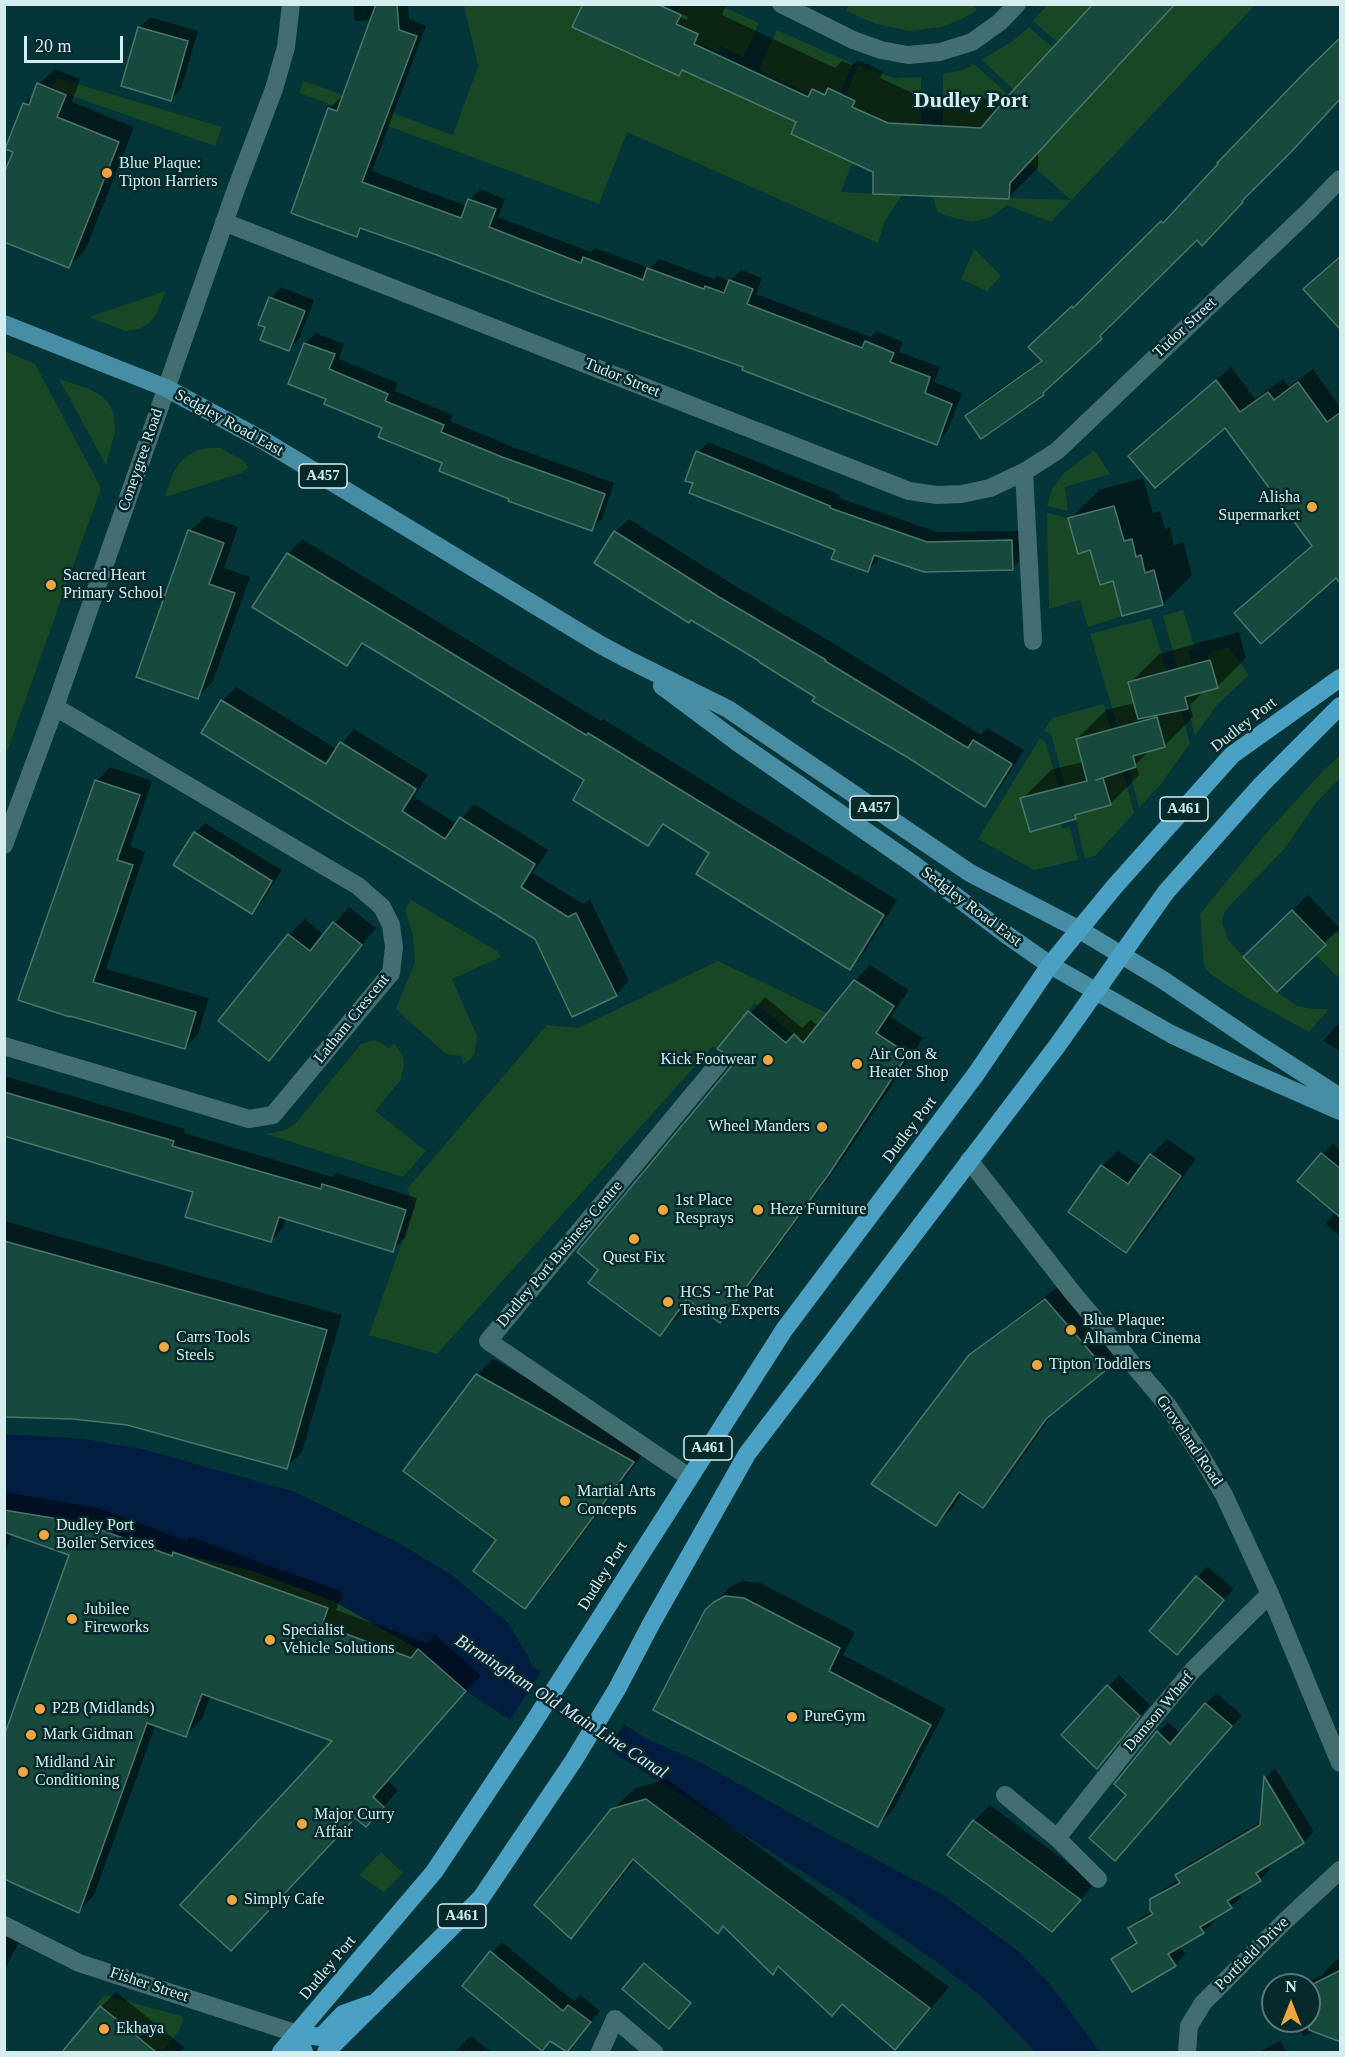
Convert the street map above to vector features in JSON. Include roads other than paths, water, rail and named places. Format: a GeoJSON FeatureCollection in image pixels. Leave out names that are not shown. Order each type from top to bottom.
{"type":"FeatureCollection","features":[{"type":"Feature","properties":{"kind":"highway","name":"Dudley Port"},"geometry":{"type":"LineString","coordinates":[[281,2052],[434,1872],[574,1660],[784,1330],[976,1074],[1050,965],[1115,886],[1232,755],[1341,678]]}},
{"type":"Feature","properties":{"kind":"highway","name":"A461"},"geometry":{"type":"LineString","coordinates":[[326,2052],[481,1898],[574,1760],[617,1689],[747,1454],[1097,990],[1166,892],[1262,784],[1341,706]]}},
{"type":"Feature","properties":{"kind":"highway"},"geometry":{"type":"LineString","coordinates":[[304,2052],[298,2034],[321,2037],[343,2014],[375,2003]]}},
{"type":"Feature","properties":{"kind":"main road","name":"Sedgley Road East"},"geometry":{"type":"LineString","coordinates":[[4,324],[166,388],[266,442],[627,659],[728,709],[970,873],[1080,930],[1163,980],[1341,1097]]}},
{"type":"Feature","properties":{"kind":"main road","name":"Sedgley Road East"},"geometry":{"type":"LineString","coordinates":[[627,659],[737,742],[912,864],[1050,965],[1171,1034],[1341,1111]]}},
{"type":"Feature","properties":{"kind":"street","name":"Coneygree Road"},"geometry":{"type":"LineString","coordinates":[[4,845],[55,707],[224,222],[274,89],[285,47],[291,4]]}},
{"type":"Feature","properties":{"kind":"street"},"geometry":{"type":"LineString","coordinates":[[781,4],[853,40],[881,50],[908,55],[940,52],[972,42],[1000,22],[1017,4]]}},
{"type":"Feature","properties":{"kind":"street","name":"Tudor Street"},"geometry":{"type":"LineString","coordinates":[[224,222],[909,491],[937,495],[962,494],[990,488],[1024,472],[1057,451],[1341,179]]}},
{"type":"Feature","properties":{"kind":"street"},"geometry":{"type":"LineString","coordinates":[[1024,472],[1033,641]]}},
{"type":"Feature","properties":{"kind":"street","name":"Latham Crescent"},"geometry":{"type":"LineString","coordinates":[[4,1046],[249,1119],[273,1115],[391,973],[394,947],[391,925],[382,907],[358,886],[55,707]]}},
{"type":"Feature","properties":{"kind":"street","name":"Dudley Port Business Centre"},"geometry":{"type":"LineString","coordinates":[[689,1477],[488,1341],[719,1063]]}},
{"type":"Feature","properties":{"kind":"street","name":"Groveland Road"},"geometry":{"type":"LineString","coordinates":[[969,1160],[1072,1292],[1168,1406],[1224,1495],[1270,1594],[1341,1763]]}},
{"type":"Feature","properties":{"kind":"street","name":"Damson Wharf"},"geometry":{"type":"LineString","coordinates":[[1057,1838],[1193,1670],[1270,1594]]}},
{"type":"Feature","properties":{"kind":"street"},"geometry":{"type":"LineString","coordinates":[[1005,1795],[1057,1838],[1098,1879]]}},
{"type":"Feature","properties":{"kind":"street","name":"Portfield Drive"},"geometry":{"type":"LineString","coordinates":[[1188,2052],[1190,2026],[1203,2003],[1284,1922],[1341,1870]]}},
{"type":"Feature","properties":{"kind":"street","name":"Fisher Street"},"geometry":{"type":"LineString","coordinates":[[4,1925],[79,1963],[298,2034]]}},
{"type":"Feature","properties":{"kind":"street"},"geometry":{"type":"LineString","coordinates":[[600,2052],[615,2019],[654,2052]]}},
{"type":"Feature","properties":{"kind":"water","name":"Birmingham Old Main Line Canal"},"geometry":{"type":"Polygon","coordinates":[[[5,1434],[84,1439],[143,1449],[295,1492],[397,1542],[452,1575],[508,1623],[532,1666],[647,1739],[696,1760],[943,1895],[1018,1951],[1049,1983],[1100,2052],[1034,2052],[980,1995],[846,1899],[525,1697],[510,1720],[466,1691],[418,1649],[333,1601],[253,1571],[127,1540],[81,1523],[5,1511],[5,1434]]]}},
{"type":"Feature","properties":{"kind":"place","name":"Blue Plaque: Tipton Harriers"},"geometry":{"type":"Point","coordinates":[107,173]}},
{"type":"Feature","properties":{"kind":"place","name":"Alisha Supermarket"},"geometry":{"type":"Point","coordinates":[1312,507]}},
{"type":"Feature","properties":{"kind":"place","name":"Sacred Heart Primary School"},"geometry":{"type":"Point","coordinates":[51,585]}},
{"type":"Feature","properties":{"kind":"place","name":"Kick Footwear"},"geometry":{"type":"Point","coordinates":[768,1060]}},
{"type":"Feature","properties":{"kind":"place","name":"Air Con & Heater Shop"},"geometry":{"type":"Point","coordinates":[857,1064]}},
{"type":"Feature","properties":{"kind":"place","name":"Wheel Manders"},"geometry":{"type":"Point","coordinates":[822,1127]}},
{"type":"Feature","properties":{"kind":"place","name":"1st Place Resprays"},"geometry":{"type":"Point","coordinates":[663,1210]}},
{"type":"Feature","properties":{"kind":"place","name":"Heze Furniture"},"geometry":{"type":"Point","coordinates":[758,1210]}},
{"type":"Feature","properties":{"kind":"place","name":"Quest Fix"},"geometry":{"type":"Point","coordinates":[634,1239]}},
{"type":"Feature","properties":{"kind":"place","name":"HCS - The Pat Testing Experts"},"geometry":{"type":"Point","coordinates":[668,1302]}},
{"type":"Feature","properties":{"kind":"place","name":"Blue Plaque: Alhambra Cinema"},"geometry":{"type":"Point","coordinates":[1071,1330]}},
{"type":"Feature","properties":{"kind":"place","name":"Carrs Tools Steels"},"geometry":{"type":"Point","coordinates":[164,1347]}},
{"type":"Feature","properties":{"kind":"place","name":"Tipton Toddlers"},"geometry":{"type":"Point","coordinates":[1037,1365]}},
{"type":"Feature","properties":{"kind":"place","name":"Martial Arts Concepts"},"geometry":{"type":"Point","coordinates":[565,1501]}},
{"type":"Feature","properties":{"kind":"place","name":"Dudley Port Boiler Services"},"geometry":{"type":"Point","coordinates":[44,1535]}},
{"type":"Feature","properties":{"kind":"place","name":"Jubilee Fireworks"},"geometry":{"type":"Point","coordinates":[72,1619]}},
{"type":"Feature","properties":{"kind":"place","name":"Specialist Vehicle Solutions"},"geometry":{"type":"Point","coordinates":[270,1640]}},
{"type":"Feature","properties":{"kind":"place","name":"P2B (Midlands)"},"geometry":{"type":"Point","coordinates":[40,1709]}},
{"type":"Feature","properties":{"kind":"place","name":"PureGym"},"geometry":{"type":"Point","coordinates":[792,1717]}},
{"type":"Feature","properties":{"kind":"place","name":"Mark Gidman"},"geometry":{"type":"Point","coordinates":[31,1735]}},
{"type":"Feature","properties":{"kind":"place","name":"Midland Air Conditioning"},"geometry":{"type":"Point","coordinates":[23,1772]}},
{"type":"Feature","properties":{"kind":"place","name":"Major Curry Affair"},"geometry":{"type":"Point","coordinates":[302,1824]}},
{"type":"Feature","properties":{"kind":"place","name":"Simply Cafe"},"geometry":{"type":"Point","coordinates":[232,1900]}},
{"type":"Feature","properties":{"kind":"place","name":"Ekhaya"},"geometry":{"type":"Point","coordinates":[104,2029]}},
{"type":"Feature","properties":{"kind":"district","name":"Dudley Port"},"geometry":{"type":"Point","coordinates":[971,101]}}]}
